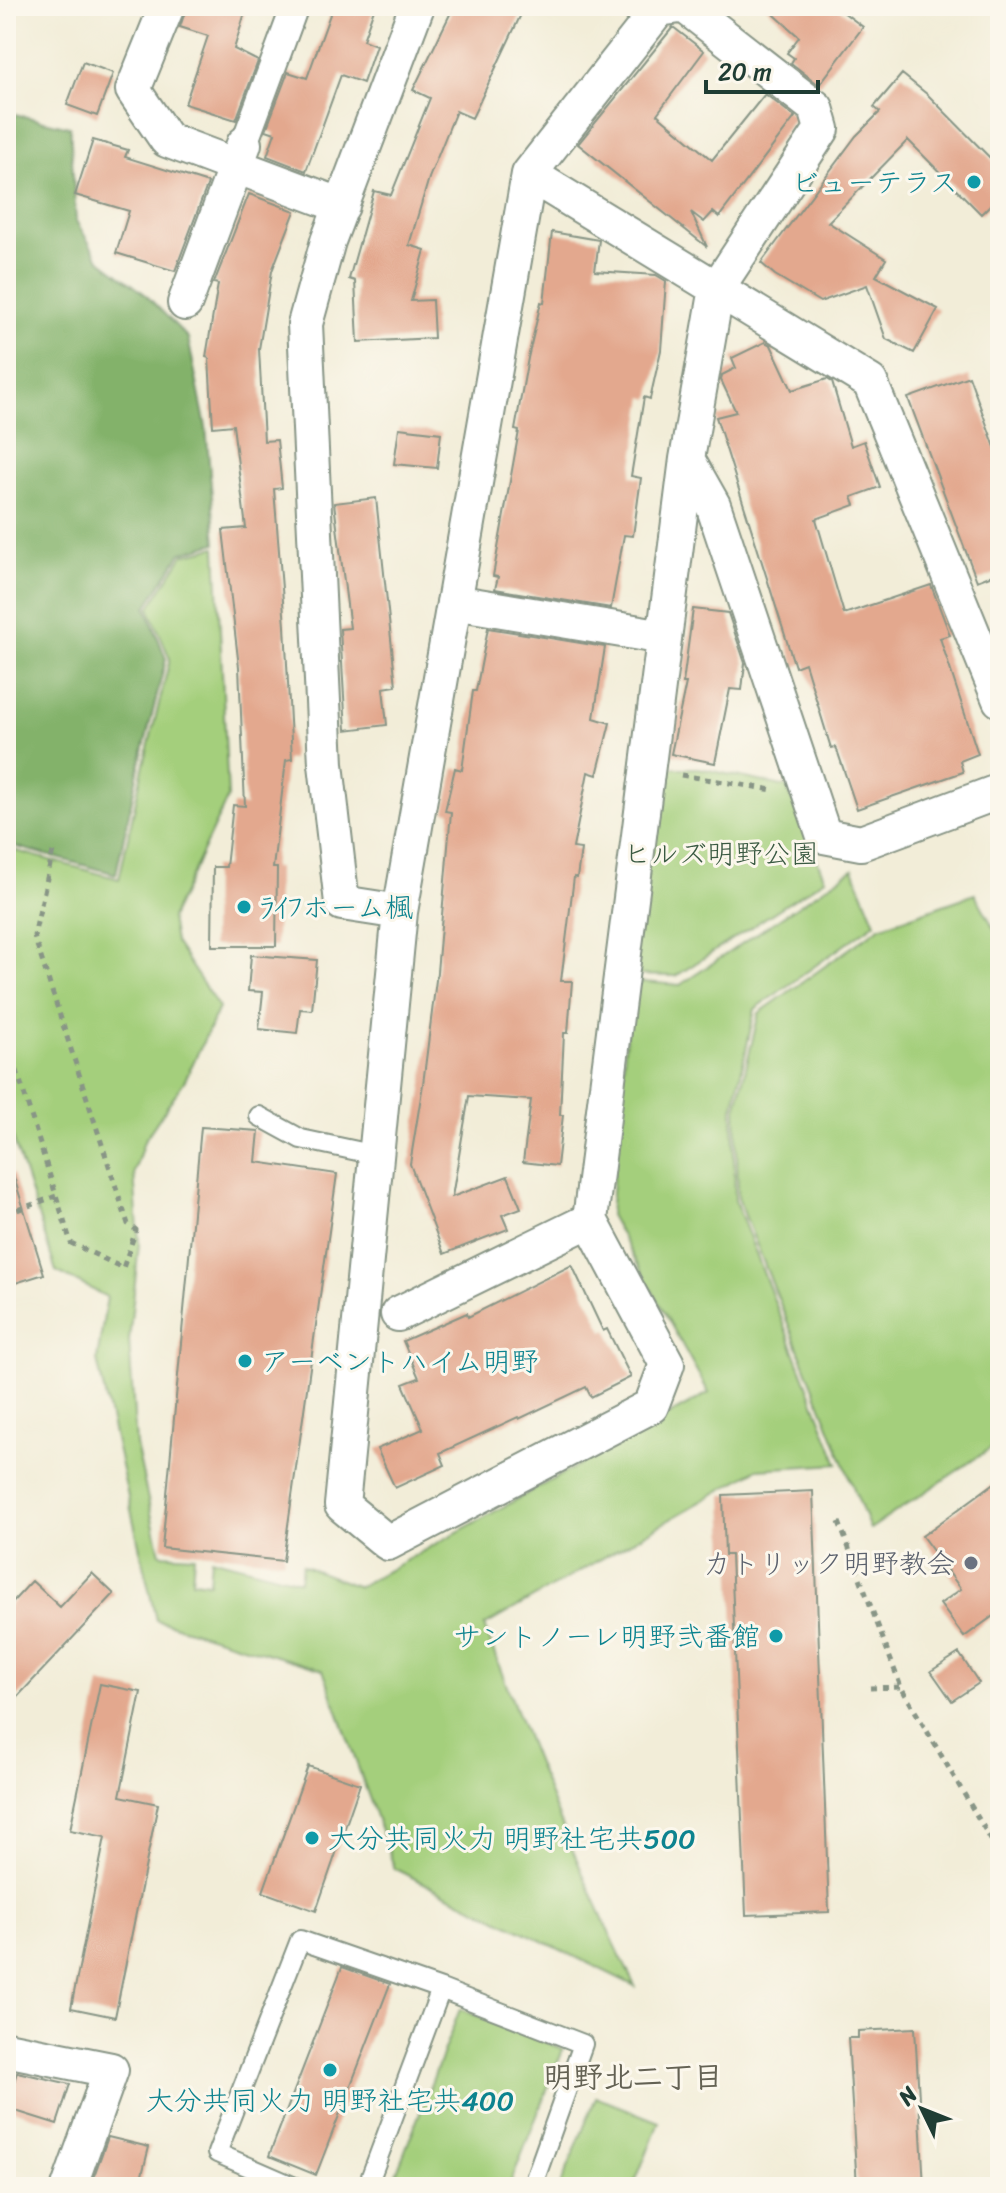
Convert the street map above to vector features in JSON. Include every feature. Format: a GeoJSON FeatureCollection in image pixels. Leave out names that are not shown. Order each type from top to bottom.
{"type":"FeatureCollection","features":[{"type":"Feature","properties":{"kind":"street"},"geometry":{"type":"LineString","coordinates":[[167,6],[133,90],[167,140],[240,156],[342,206]]}},
{"type":"Feature","properties":{"kind":"street"},"geometry":{"type":"LineString","coordinates":[[185,303],[295,6]]}},
{"type":"Feature","properties":{"kind":"street"},"geometry":{"type":"LineString","coordinates":[[400,912],[342,903],[326,764],[305,324],[328,241],[417,6]]}},
{"type":"Feature","properties":{"kind":"street"},"geometry":{"type":"LineString","coordinates":[[682,6],[816,108],[822,129],[717,288],[687,459],[590,1220],[667,1364],[651,1406],[388,1543],[342,1505],[400,912],[529,174],[659,9],[682,6]]}},
{"type":"Feature","properties":{"kind":"street"},"geometry":{"type":"LineString","coordinates":[[529,174],[870,382],[1000,700]]}},
{"type":"Feature","properties":{"kind":"street"},"geometry":{"type":"LineString","coordinates":[[687,459],[713,505],[824,836],[861,843],[1000,791]]}},
{"type":"Feature","properties":{"kind":"street"},"geometry":{"type":"LineString","coordinates":[[454,602],[664,637]]}},
{"type":"Feature","properties":{"kind":"street"},"geometry":{"type":"LineString","coordinates":[[398,1314],[590,1220]]}},
{"type":"Feature","properties":{"kind":"street"},"geometry":{"type":"LineString","coordinates":[[6,2049],[111,2070],[69,2187]]}},
{"type":"Feature","properties":{"kind":"lane"},"geometry":{"type":"LineString","coordinates":[[259,1116],[301,1139],[376,1155]]}},
{"type":"Feature","properties":{"kind":"lane"},"geometry":{"type":"LineString","coordinates":[[295,2187],[217,2153],[300,1940],[441,1989],[583,2044],[532,2187]]}},
{"type":"Feature","properties":{"kind":"lane"},"geometry":{"type":"LineString","coordinates":[[367,2187],[441,1989]]}},
{"type":"Feature","properties":{"kind":"path"},"geometry":{"type":"LineString","coordinates":[[647,774],[697,776],[780,791]]}},
{"type":"Feature","properties":{"kind":"path"},"geometry":{"type":"LineString","coordinates":[[6,1036],[71,1243],[123,1268],[136,1230],[128,1224],[34,936],[54,847]]}},
{"type":"Feature","properties":{"kind":"path"},"geometry":{"type":"LineString","coordinates":[[6,1214],[56,1196]]}},
{"type":"Feature","properties":{"kind":"path"},"geometry":{"type":"LineString","coordinates":[[839,1522],[901,1687],[1000,1855]]}},
{"type":"Feature","properties":{"kind":"path"},"geometry":{"type":"LineString","coordinates":[[870,1688],[901,1687]]}},
{"type":"Feature","properties":{"kind":"green space"},"geometry":{"type":"Polygon","coordinates":[[[6,112],[70,127],[76,221],[99,259],[145,294],[188,338],[206,427],[216,543],[181,553],[146,607],[166,659],[116,874],[6,844],[6,112]]]}},
{"type":"Feature","properties":{"kind":"green space"},"geometry":{"type":"Polygon","coordinates":[[[216,547],[228,797],[171,918],[175,942],[219,1008],[185,1080],[144,1141],[134,1172],[139,1244],[129,1340],[136,1445],[160,1554],[194,1556],[192,1581],[209,1583],[211,1558],[300,1581],[302,1565],[358,1587],[709,1393],[610,1215],[631,981],[680,985],[853,869],[875,923],[755,1009],[733,1109],[735,1200],[838,1464],[758,1469],[484,1626],[555,1808],[635,1986],[395,1869],[323,1670],[156,1620],[97,1360],[107,1297],[56,1271],[6,1116],[6,848],[119,879],[170,659],[149,608],[183,555],[216,547]]]}},
{"type":"Feature","properties":{"kind":"green space","name":"ヒルズ明野公園"},"geometry":{"type":"Polygon","coordinates":[[[652,768],[699,768],[787,787],[825,879],[676,976],[632,975],[652,768]]]}},
{"type":"Feature","properties":{"kind":"green space"},"geometry":{"type":"Polygon","coordinates":[[[975,894],[1000,939],[1000,1442],[870,1529],[738,1198],[736,1109],[759,1013],[880,927],[975,894]]]}},
{"type":"Feature","properties":{"kind":"green space"},"geometry":{"type":"Polygon","coordinates":[[[460,2009],[563,2049],[509,2187],[391,2187],[460,2009]]]}},
{"type":"Feature","properties":{"kind":"green space"},"geometry":{"type":"Polygon","coordinates":[[[596,2097],[659,2122],[633,2187],[560,2187],[596,2097]]]}},
{"type":"Feature","properties":{"kind":"building"},"geometry":{"type":"Polygon","coordinates":[[[187,6],[247,6],[234,49],[258,61],[236,120],[185,104],[208,36],[180,27],[187,6]]]}},
{"type":"Feature","properties":{"kind":"building"},"geometry":{"type":"Polygon","coordinates":[[[333,6],[375,6],[363,40],[376,45],[363,83],[341,75],[306,171],[267,156],[275,133],[266,130],[288,72],[307,78],[333,6]]]}},
{"type":"Feature","properties":{"kind":"building"},"geometry":{"type":"Polygon","coordinates":[[[454,6],[525,6],[472,118],[456,111],[429,178],[409,245],[425,250],[411,301],[432,300],[434,338],[358,342],[355,281],[349,279],[374,191],[391,195],[430,98],[413,90],[454,6]]]}},
{"type":"Feature","properties":{"kind":"building"},"geometry":{"type":"Polygon","coordinates":[[[765,6],[835,6],[863,27],[819,85],[791,63],[794,58],[787,53],[799,37],[765,6]]]}},
{"type":"Feature","properties":{"kind":"building"},"geometry":{"type":"Polygon","coordinates":[[[673,27],[704,51],[657,114],[712,160],[765,94],[795,117],[719,217],[713,212],[704,222],[691,212],[707,247],[578,144],[673,27]]]}},
{"type":"Feature","properties":{"kind":"building"},"geometry":{"type":"Polygon","coordinates":[[[83,62],[113,73],[97,116],[67,105],[83,62]]]}},
{"type":"Feature","properties":{"kind":"building"},"geometry":{"type":"Polygon","coordinates":[[[902,74],[928,95],[1000,168],[1000,195],[981,214],[908,140],[828,222],[886,259],[876,276],[938,309],[914,353],[886,339],[867,285],[820,302],[761,263],[856,136],[880,112],[874,107],[902,74]]]}},
{"type":"Feature","properties":{"kind":"building"},"geometry":{"type":"Polygon","coordinates":[[[93,140],[128,150],[125,157],[208,183],[175,271],[116,253],[129,211],[75,195],[93,140]]]}},
{"type":"Feature","properties":{"kind":"building"},"geometry":{"type":"Polygon","coordinates":[[[249,194],[295,211],[272,271],[259,349],[264,441],[277,440],[282,488],[274,489],[292,759],[286,760],[273,868],[277,868],[276,946],[212,946],[213,867],[226,867],[233,805],[245,806],[239,667],[223,530],[246,528],[233,425],[213,427],[209,358],[206,357],[218,284],[214,283],[249,194]]]}},
{"type":"Feature","properties":{"kind":"building"},"geometry":{"type":"Polygon","coordinates":[[[552,232],[599,240],[595,271],[656,275],[666,281],[661,350],[650,399],[644,397],[631,476],[641,478],[633,536],[624,535],[611,608],[495,589],[498,577],[493,576],[519,431],[515,430],[528,358],[541,302],[544,303],[552,232]]]}},
{"type":"Feature","properties":{"kind":"building"},"geometry":{"type":"Polygon","coordinates":[[[765,342],[771,345],[792,390],[827,379],[832,382],[851,446],[864,441],[880,487],[852,497],[855,505],[816,519],[844,614],[931,585],[950,635],[940,638],[978,754],[960,761],[963,772],[857,809],[836,747],[831,748],[805,663],[795,667],[716,417],[736,412],[721,380],[722,375],[736,368],[732,358],[765,342]]]}},
{"type":"Feature","properties":{"kind":"building"},"geometry":{"type":"Polygon","coordinates":[[[969,376],[1000,461],[1000,572],[977,581],[908,398],[969,376]]]}},
{"type":"Feature","properties":{"kind":"building"},"geometry":{"type":"Polygon","coordinates":[[[399,428],[441,433],[437,468],[394,464],[399,428]]]}},
{"type":"Feature","properties":{"kind":"building"},"geometry":{"type":"Polygon","coordinates":[[[376,498],[396,686],[383,688],[387,725],[346,730],[340,629],[350,628],[334,503],[376,498]]]}},
{"type":"Feature","properties":{"kind":"building"},"geometry":{"type":"Polygon","coordinates":[[[693,609],[728,613],[745,663],[742,690],[730,689],[715,763],[671,754],[686,683],[683,683],[693,609]]]}},
{"type":"Feature","properties":{"kind":"building"},"geometry":{"type":"Polygon","coordinates":[[[488,628],[605,647],[594,718],[610,723],[597,775],[588,772],[573,848],[581,849],[577,878],[574,877],[561,981],[572,981],[568,1033],[564,1033],[560,1115],[563,1115],[557,1166],[523,1162],[531,1100],[469,1096],[452,1197],[508,1176],[521,1208],[502,1215],[508,1229],[444,1254],[410,1164],[437,972],[451,812],[445,811],[455,768],[462,770],[473,691],[476,691],[488,628]]]}},
{"type":"Feature","properties":{"kind":"building"},"geometry":{"type":"Polygon","coordinates":[[[251,955],[317,960],[312,1010],[300,1009],[297,1033],[259,1029],[263,992],[248,991],[251,955]]]}},
{"type":"Feature","properties":{"kind":"building","name":"アーベントハイム明野"},"geometry":{"type":"Polygon","coordinates":[[[201,1127],[259,1131],[256,1162],[337,1174],[283,1561],[162,1548],[201,1127]]]}},
{"type":"Feature","properties":{"kind":"building"},"geometry":{"type":"Polygon","coordinates":[[[13,1174],[44,1274],[6,1286],[6,1175],[13,1174]]]}},
{"type":"Feature","properties":{"kind":"building"},"geometry":{"type":"Polygon","coordinates":[[[572,1265],[603,1331],[607,1329],[631,1377],[591,1397],[586,1387],[440,1453],[445,1465],[395,1488],[377,1449],[423,1429],[403,1384],[419,1378],[403,1341],[467,1313],[468,1317],[572,1265]]]}},
{"type":"Feature","properties":{"kind":"building","name":"カトリック明野教会"},"geometry":{"type":"Polygon","coordinates":[[[1000,1479],[1000,1611],[964,1637],[940,1604],[961,1589],[922,1536],[1000,1479]]]}},
{"type":"Feature","properties":{"kind":"building","name":"サントノーレ明野弐番館"},"geometry":{"type":"Polygon","coordinates":[[[813,1491],[829,1912],[746,1915],[731,1555],[725,1555],[723,1495],[813,1491]]]}},
{"type":"Feature","properties":{"kind":"building"},"geometry":{"type":"Polygon","coordinates":[[[92,1573],[114,1594],[6,1709],[6,1609],[32,1581],[60,1607],[92,1573]]]}},
{"type":"Feature","properties":{"kind":"building"},"geometry":{"type":"Polygon","coordinates":[[[959,1653],[979,1683],[952,1701],[931,1671],[959,1653]]]}},
{"type":"Feature","properties":{"kind":"building"},"geometry":{"type":"Polygon","coordinates":[[[100,1684],[141,1692],[120,1796],[158,1804],[115,2017],[71,2008],[105,1837],[70,1830],[100,1684]]]}},
{"type":"Feature","properties":{"kind":"building","name":"大分共同火力 明野社宅共500"},"geometry":{"type":"Polygon","coordinates":[[[308,1766],[360,1784],[316,1911],[263,1892],[308,1766]]]}},
{"type":"Feature","properties":{"kind":"building","name":"大分共同火力 明野社宅共400"},"geometry":{"type":"Polygon","coordinates":[[[342,1967],[390,1984],[316,2175],[269,2156],[342,1967]]]}},
{"type":"Feature","properties":{"kind":"building"},"geometry":{"type":"Polygon","coordinates":[[[915,2028],[924,2187],[857,2187],[848,2038],[858,2038],[858,2031],[915,2028]]]}},
{"type":"Feature","properties":{"kind":"building"},"geometry":{"type":"Polygon","coordinates":[[[17,2072],[70,2084],[57,2124],[6,2108],[17,2072]]]}},
{"type":"Feature","properties":{"kind":"building"},"geometry":{"type":"Polygon","coordinates":[[[108,2137],[149,2147],[139,2187],[90,2187],[108,2137]]]}},
{"type":"Feature","properties":{"kind":"place","name":"ビューテラス"},"geometry":{"type":"Point","coordinates":[974,182]}},
{"type":"Feature","properties":{"kind":"place","name":"ﾗｲﾌホーム楓"},"geometry":{"type":"Point","coordinates":[244,907]}},
{"type":"Feature","properties":{"kind":"place","name":"アーベントハイム明野"},"geometry":{"type":"Point","coordinates":[245,1361]}},
{"type":"Feature","properties":{"kind":"place","name":"カトリック明野教会"},"geometry":{"type":"Point","coordinates":[971,1563]}},
{"type":"Feature","properties":{"kind":"place","name":"サントノーレ明野弐番館"},"geometry":{"type":"Point","coordinates":[776,1636]}},
{"type":"Feature","properties":{"kind":"place","name":"大分共同火力 明野社宅共500"},"geometry":{"type":"Point","coordinates":[312,1838]}},
{"type":"Feature","properties":{"kind":"place","name":"大分共同火力 明野社宅共400"},"geometry":{"type":"Point","coordinates":[330,2070]}},
{"type":"Feature","properties":{"kind":"district","name":"明野北二丁目"},"geometry":{"type":"Point","coordinates":[633,2077]}}]}
